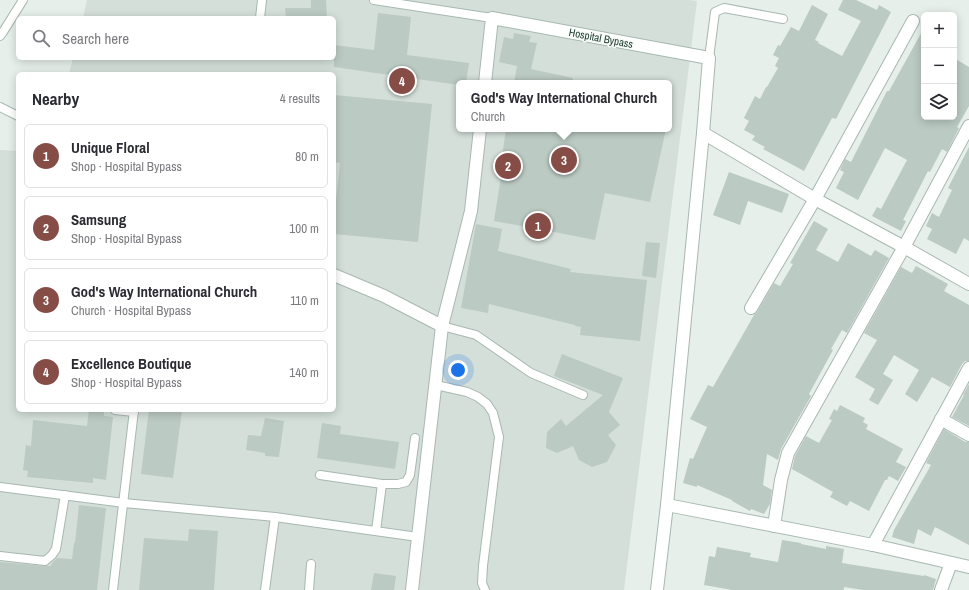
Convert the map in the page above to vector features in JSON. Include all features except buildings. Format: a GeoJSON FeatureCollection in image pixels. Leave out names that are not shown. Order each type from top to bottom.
{"type":"FeatureCollection","features":[{"type":"Feature","properties":{"kind":"street","name":"Hospital Bypass"},"geometry":{"type":"LineString","coordinates":[[492,18],[709,58]]}},
{"type":"Feature","properties":{"kind":"street"},"geometry":{"type":"LineString","coordinates":[[485,80],[492,18]]}},
{"type":"Feature","properties":{"kind":"street"},"geometry":{"type":"LineString","coordinates":[[751,308],[815,199],[913,21]]}},
{"type":"Feature","properties":{"kind":"street"},"geometry":{"type":"LineString","coordinates":[[656,590],[667,505],[709,58]]}},
{"type":"Feature","properties":{"kind":"street"},"geometry":{"type":"LineString","coordinates":[[774,526],[781,480],[788,453],[904,247],[969,126]]}},
{"type":"Feature","properties":{"kind":"street"},"geometry":{"type":"LineString","coordinates":[[412,590],[442,326],[471,211],[480,132]]}},
{"type":"Feature","properties":{"kind":"street"},"geometry":{"type":"LineString","coordinates":[[703,133],[815,199],[969,284]]}},
{"type":"Feature","properties":{"kind":"street"},"geometry":{"type":"LineString","coordinates":[[336,276],[384,296],[442,326]]}},
{"type":"Feature","properties":{"kind":"street"},"geometry":{"type":"LineString","coordinates":[[874,545],[969,368]]}},
{"type":"Feature","properties":{"kind":"street"},"geometry":{"type":"LineString","coordinates":[[941,419],[969,435]]}},
{"type":"Feature","properties":{"kind":"street"},"geometry":{"type":"LineString","coordinates":[[667,505],[874,545],[969,567]]}},
{"type":"Feature","properties":{"kind":"street"},"geometry":{"type":"LineString","coordinates":[[941,590],[950,563]]}},
{"type":"Feature","properties":{"kind":"lane"},"geometry":{"type":"LineString","coordinates":[[0,36],[24,0]]}},
{"type":"Feature","properties":{"kind":"lane"},"geometry":{"type":"LineString","coordinates":[[260,16],[262,0]]}},
{"type":"Feature","properties":{"kind":"lane","name":"Hospital Bypass"},"geometry":{"type":"LineString","coordinates":[[374,0],[492,18]]}},
{"type":"Feature","properties":{"kind":"lane"},"geometry":{"type":"LineString","coordinates":[[709,58],[715,12],[724,8],[783,19]]}},
{"type":"Feature","properties":{"kind":"lane"},"geometry":{"type":"LineString","coordinates":[[0,107],[16,115]]}},
{"type":"Feature","properties":{"kind":"lane"},"geometry":{"type":"LineString","coordinates":[[442,326],[476,335],[532,373],[583,395]]}},
{"type":"Feature","properties":{"kind":"lane"},"geometry":{"type":"LineString","coordinates":[[436,385],[468,392],[478,397],[487,404],[493,413],[496,425],[498,437],[483,566],[482,583],[485,590]]}},
{"type":"Feature","properties":{"kind":"lane"},"geometry":{"type":"LineString","coordinates":[[113,590],[134,412]]}},
{"type":"Feature","properties":{"kind":"lane"},"geometry":{"type":"LineString","coordinates":[[320,475],[382,484],[398,484],[406,482],[410,476],[415,438]]}},
{"type":"Feature","properties":{"kind":"lane"},"geometry":{"type":"LineString","coordinates":[[412,462],[427,464]]}},
{"type":"Feature","properties":{"kind":"lane"},"geometry":{"type":"LineString","coordinates":[[376,531],[382,484]]}},
{"type":"Feature","properties":{"kind":"lane"},"geometry":{"type":"LineString","coordinates":[[0,486],[124,503],[275,517],[418,537]]}},
{"type":"Feature","properties":{"kind":"lane"},"geometry":{"type":"LineString","coordinates":[[0,556],[45,561],[52,555],[56,549],[65,496]]}},
{"type":"Feature","properties":{"kind":"lane"},"geometry":{"type":"LineString","coordinates":[[265,590],[275,517]]}},
{"type":"Feature","properties":{"kind":"lane"},"geometry":{"type":"LineString","coordinates":[[308,590],[311,564]]}},
{"type":"Feature","properties":{"kind":"shaded area"},"geometry":{"type":"Polygon","coordinates":[[[87,0],[697,1],[624,590],[0,590],[0,150],[16,151],[16,412],[336,412],[336,72],[70,72],[72,60],[336,60],[336,16],[83,16],[87,0]]]}},
{"type":"Feature","properties":{"kind":"place","name":"Excellence Boutique"},"geometry":{"type":"Point","coordinates":[402,81]}},
{"type":"Feature","properties":{"kind":"place","name":"God's Way International Church"},"geometry":{"type":"Point","coordinates":[564,160]}},
{"type":"Feature","properties":{"kind":"place","name":"Samsung"},"geometry":{"type":"Point","coordinates":[508,166]}},
{"type":"Feature","properties":{"kind":"place","name":"Unique Floral"},"geometry":{"type":"Point","coordinates":[538,226]}}]}
